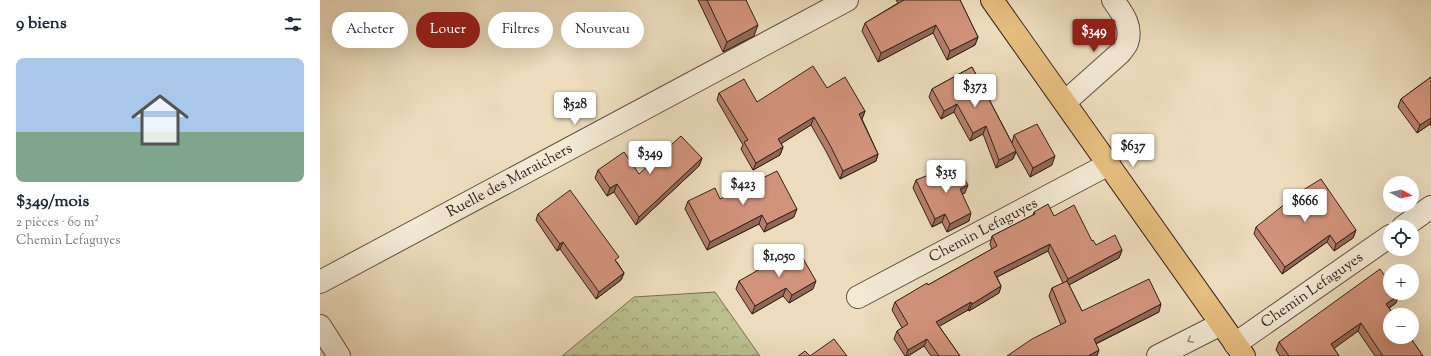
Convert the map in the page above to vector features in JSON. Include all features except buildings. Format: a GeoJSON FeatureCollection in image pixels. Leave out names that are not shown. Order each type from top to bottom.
{"type":"FeatureCollection","features":[{"type":"Feature","properties":{"kind":"main road","name":"Chemin Lefaguyes"},"geometry":{"type":"LineString","coordinates":[[992,0],[1239,350]]}},
{"type":"Feature","properties":{"kind":"street","name":"Ruelle des Maraichers"},"geometry":{"type":"LineString","coordinates":[[320,282],[847,0]]}},
{"type":"Feature","properties":{"kind":"street"},"geometry":{"type":"LineString","coordinates":[[1065,102],[1120,53],[1127,43],[1129,30],[1126,19],[1113,0]]}},
{"type":"Feature","properties":{"kind":"street","name":"Chemin Lefaguyes"},"geometry":{"type":"LineString","coordinates":[[858,297],[1109,164]]}},
{"type":"Feature","properties":{"kind":"street"},"geometry":{"type":"LineString","coordinates":[[1413,220],[1431,207]]}},
{"type":"Feature","properties":{"kind":"street","name":"Chemin Lefaguyes"},"geometry":{"type":"LineString","coordinates":[[1239,350],[1383,241]]}},
{"type":"Feature","properties":{"kind":"street"},"geometry":{"type":"LineString","coordinates":[[1158,356],[1222,324]]}},
{"type":"Feature","properties":{"kind":"street"},"geometry":{"type":"LineString","coordinates":[[320,326],[339,356]]}},
{"type":"Feature","properties":{"kind":"green space"},"geometry":{"type":"Polygon","coordinates":[[[715,292],[760,356],[562,356],[634,297],[715,292]]]}}]}
